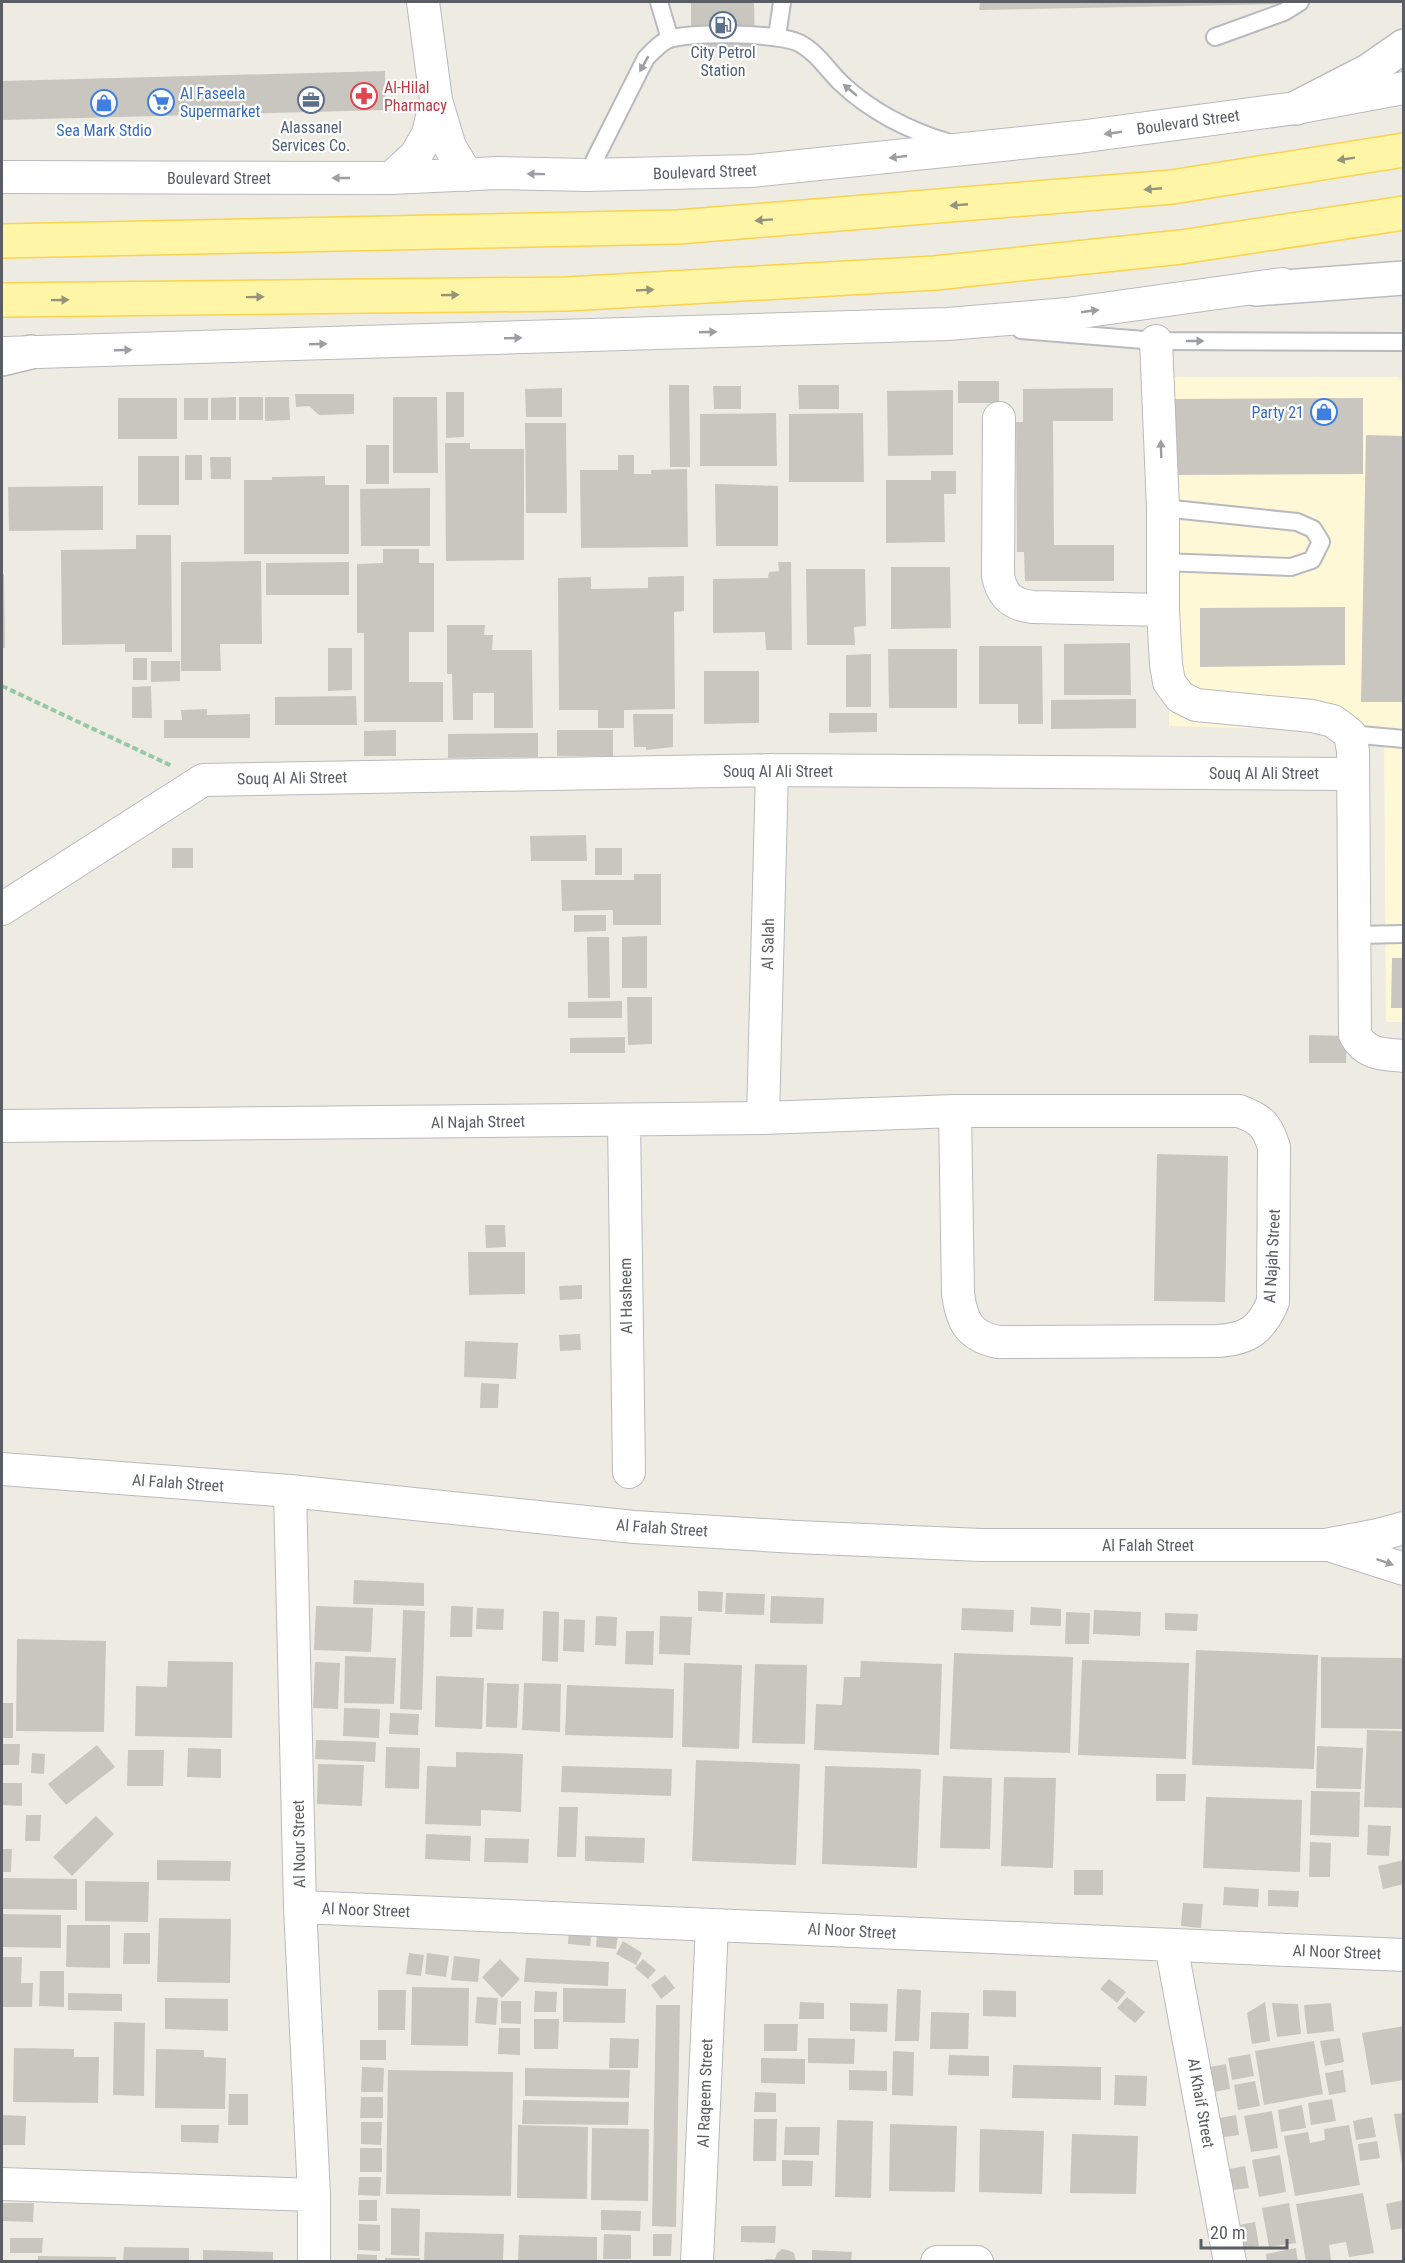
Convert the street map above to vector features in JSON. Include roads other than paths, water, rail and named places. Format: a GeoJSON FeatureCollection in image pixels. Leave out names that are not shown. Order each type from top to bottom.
{"type":"FeatureCollection","features":[{"type":"Feature","properties":{"kind":"main road"},"geometry":{"type":"LineString","coordinates":[[1296,108],[1368,70],[1404,46]]}},
{"type":"Feature","properties":{"kind":"main road"},"geometry":{"type":"LineString","coordinates":[[2,241],[678,227],[1172,187],[1404,150]]}},
{"type":"Feature","properties":{"kind":"main road"},"geometry":{"type":"LineString","coordinates":[[2,300],[567,294],[935,273],[1181,247],[1404,213]]}},
{"type":"Feature","properties":{"kind":"main road"},"geometry":{"type":"LineString","coordinates":[[1256,289],[1404,278]]}},
{"type":"Feature","properties":{"kind":"street"},"geometry":{"type":"LineString","coordinates":[[423,2],[436,100],[450,147],[467,175]]}},
{"type":"Feature","properties":{"kind":"street","name":"Boulevard Street"},"geometry":{"type":"LineString","coordinates":[[2,177],[391,178],[751,171],[977,149],[1296,108],[1404,88]]}},
{"type":"Feature","properties":{"kind":"street"},"geometry":{"type":"LineString","coordinates":[[391,178],[416,155],[428,134],[436,100]]}},
{"type":"Feature","properties":{"kind":"street"},"geometry":{"type":"LineString","coordinates":[[11,355],[948,324],[1067,314],[1256,289],[1404,263]]}},
{"type":"Feature","properties":{"kind":"street"},"geometry":{"type":"LineString","coordinates":[[1156,340],[1163,508],[1163,610],[1169,682],[1180,697],[1196,705],[1334,720],[1350,734],[1353,751],[1355,1035],[1368,1051],[1404,1056]]}},
{"type":"Feature","properties":{"kind":"street"},"geometry":{"type":"LineString","coordinates":[[999,418],[998,576],[1001,589],[1008,599],[1020,606],[1033,607],[1163,610]]}},
{"type":"Feature","properties":{"kind":"street","name":"Souq Al Ali Street"},"geometry":{"type":"LineString","coordinates":[[2,909],[203,780],[772,770],[1353,774]]}},
{"type":"Feature","properties":{"kind":"street","name":"Al Salah"},"geometry":{"type":"LineString","coordinates":[[763,1119],[772,770]]}},
{"type":"Feature","properties":{"kind":"street","name":"Al Najah Street"},"geometry":{"type":"LineString","coordinates":[[2,1126],[763,1119],[955,1111],[1239,1111],[1256,1117],[1269,1130],[1274,1147],[1273,1302],[1266,1319],[1253,1332],[1236,1340],[1218,1341],[998,1342],[984,1339],[973,1332],[964,1322],[958,1294],[955,1111]]}},
{"type":"Feature","properties":{"kind":"street","name":"Al Hasheem"},"geometry":{"type":"LineString","coordinates":[[624,1120],[629,1472]]}},
{"type":"Feature","properties":{"kind":"street","name":"Al Falah Street"},"geometry":{"type":"LineString","coordinates":[[2,1469],[290,1491],[634,1527],[981,1545],[1325,1545],[1404,1528]]}},
{"type":"Feature","properties":{"kind":"street","name":"Al Nour Street"},"geometry":{"type":"LineString","coordinates":[[290,1491],[300,1907],[314,2195],[314,2262]]}},
{"type":"Feature","properties":{"kind":"street","name":"Al Falah Street"},"geometry":{"type":"LineString","coordinates":[[1325,1545],[1375,1558],[1404,1569]]}},
{"type":"Feature","properties":{"kind":"street","name":"Al Noor Street"},"geometry":{"type":"LineString","coordinates":[[300,1907],[1404,1955]]}},
{"type":"Feature","properties":{"kind":"street","name":"Al Raqeem Street"},"geometry":{"type":"LineString","coordinates":[[698,2262],[712,1925]]}},
{"type":"Feature","properties":{"kind":"street","name":"Al Khaif Street"},"geometry":{"type":"LineString","coordinates":[[1171,1945],[1230,2262]]}},
{"type":"Feature","properties":{"kind":"street"},"geometry":{"type":"LineString","coordinates":[[2,2184],[314,2195]]}},
{"type":"Feature","properties":{"kind":"street"},"geometry":{"type":"LineString","coordinates":[[937,2262],[947,2260],[976,2262]]}},
{"type":"Feature","properties":{"kind":"lane"},"geometry":{"type":"LineString","coordinates":[[659,2],[670,39]]}},
{"type":"Feature","properties":{"kind":"lane"},"geometry":{"type":"LineString","coordinates":[[777,37],[782,2]]}},
{"type":"Feature","properties":{"kind":"lane"},"geometry":{"type":"LineString","coordinates":[[1215,37],[1284,12],[1300,2]]}},
{"type":"Feature","properties":{"kind":"lane"},"geometry":{"type":"LineString","coordinates":[[587,175],[646,58],[658,46],[670,39],[688,36],[788,39],[808,49],[841,83],[882,114],[928,136],[977,149]]}},
{"type":"Feature","properties":{"kind":"lane"},"geometry":{"type":"LineString","coordinates":[[948,324],[1156,340],[1404,342]]}},
{"type":"Feature","properties":{"kind":"lane"},"geometry":{"type":"LineString","coordinates":[[1163,508],[1297,522],[1313,529],[1321,542],[1312,560],[1291,567],[1163,562]]}},
{"type":"Feature","properties":{"kind":"lane"},"geometry":{"type":"LineString","coordinates":[[1350,734],[1404,739]]}},
{"type":"Feature","properties":{"kind":"lane"},"geometry":{"type":"LineString","coordinates":[[1355,935],[1404,934]]}},
{"type":"Feature","properties":{"kind":"place","name":"City Petrol Station"},"geometry":{"type":"Point","coordinates":[723,25]}},
{"type":"Feature","properties":{"kind":"place","name":"Al-Hilal Pharmacy"},"geometry":{"type":"Point","coordinates":[364,96]}},
{"type":"Feature","properties":{"kind":"place","name":"Alassanel Services Co."},"geometry":{"type":"Point","coordinates":[311,100]}},
{"type":"Feature","properties":{"kind":"place","name":"Al Faseela Supermarket"},"geometry":{"type":"Point","coordinates":[161,102]}},
{"type":"Feature","properties":{"kind":"place","name":"Sea Mark Stdio"},"geometry":{"type":"Point","coordinates":[104,103]}},
{"type":"Feature","properties":{"kind":"place","name":"Party 21"},"geometry":{"type":"Point","coordinates":[1324,412]}}]}
